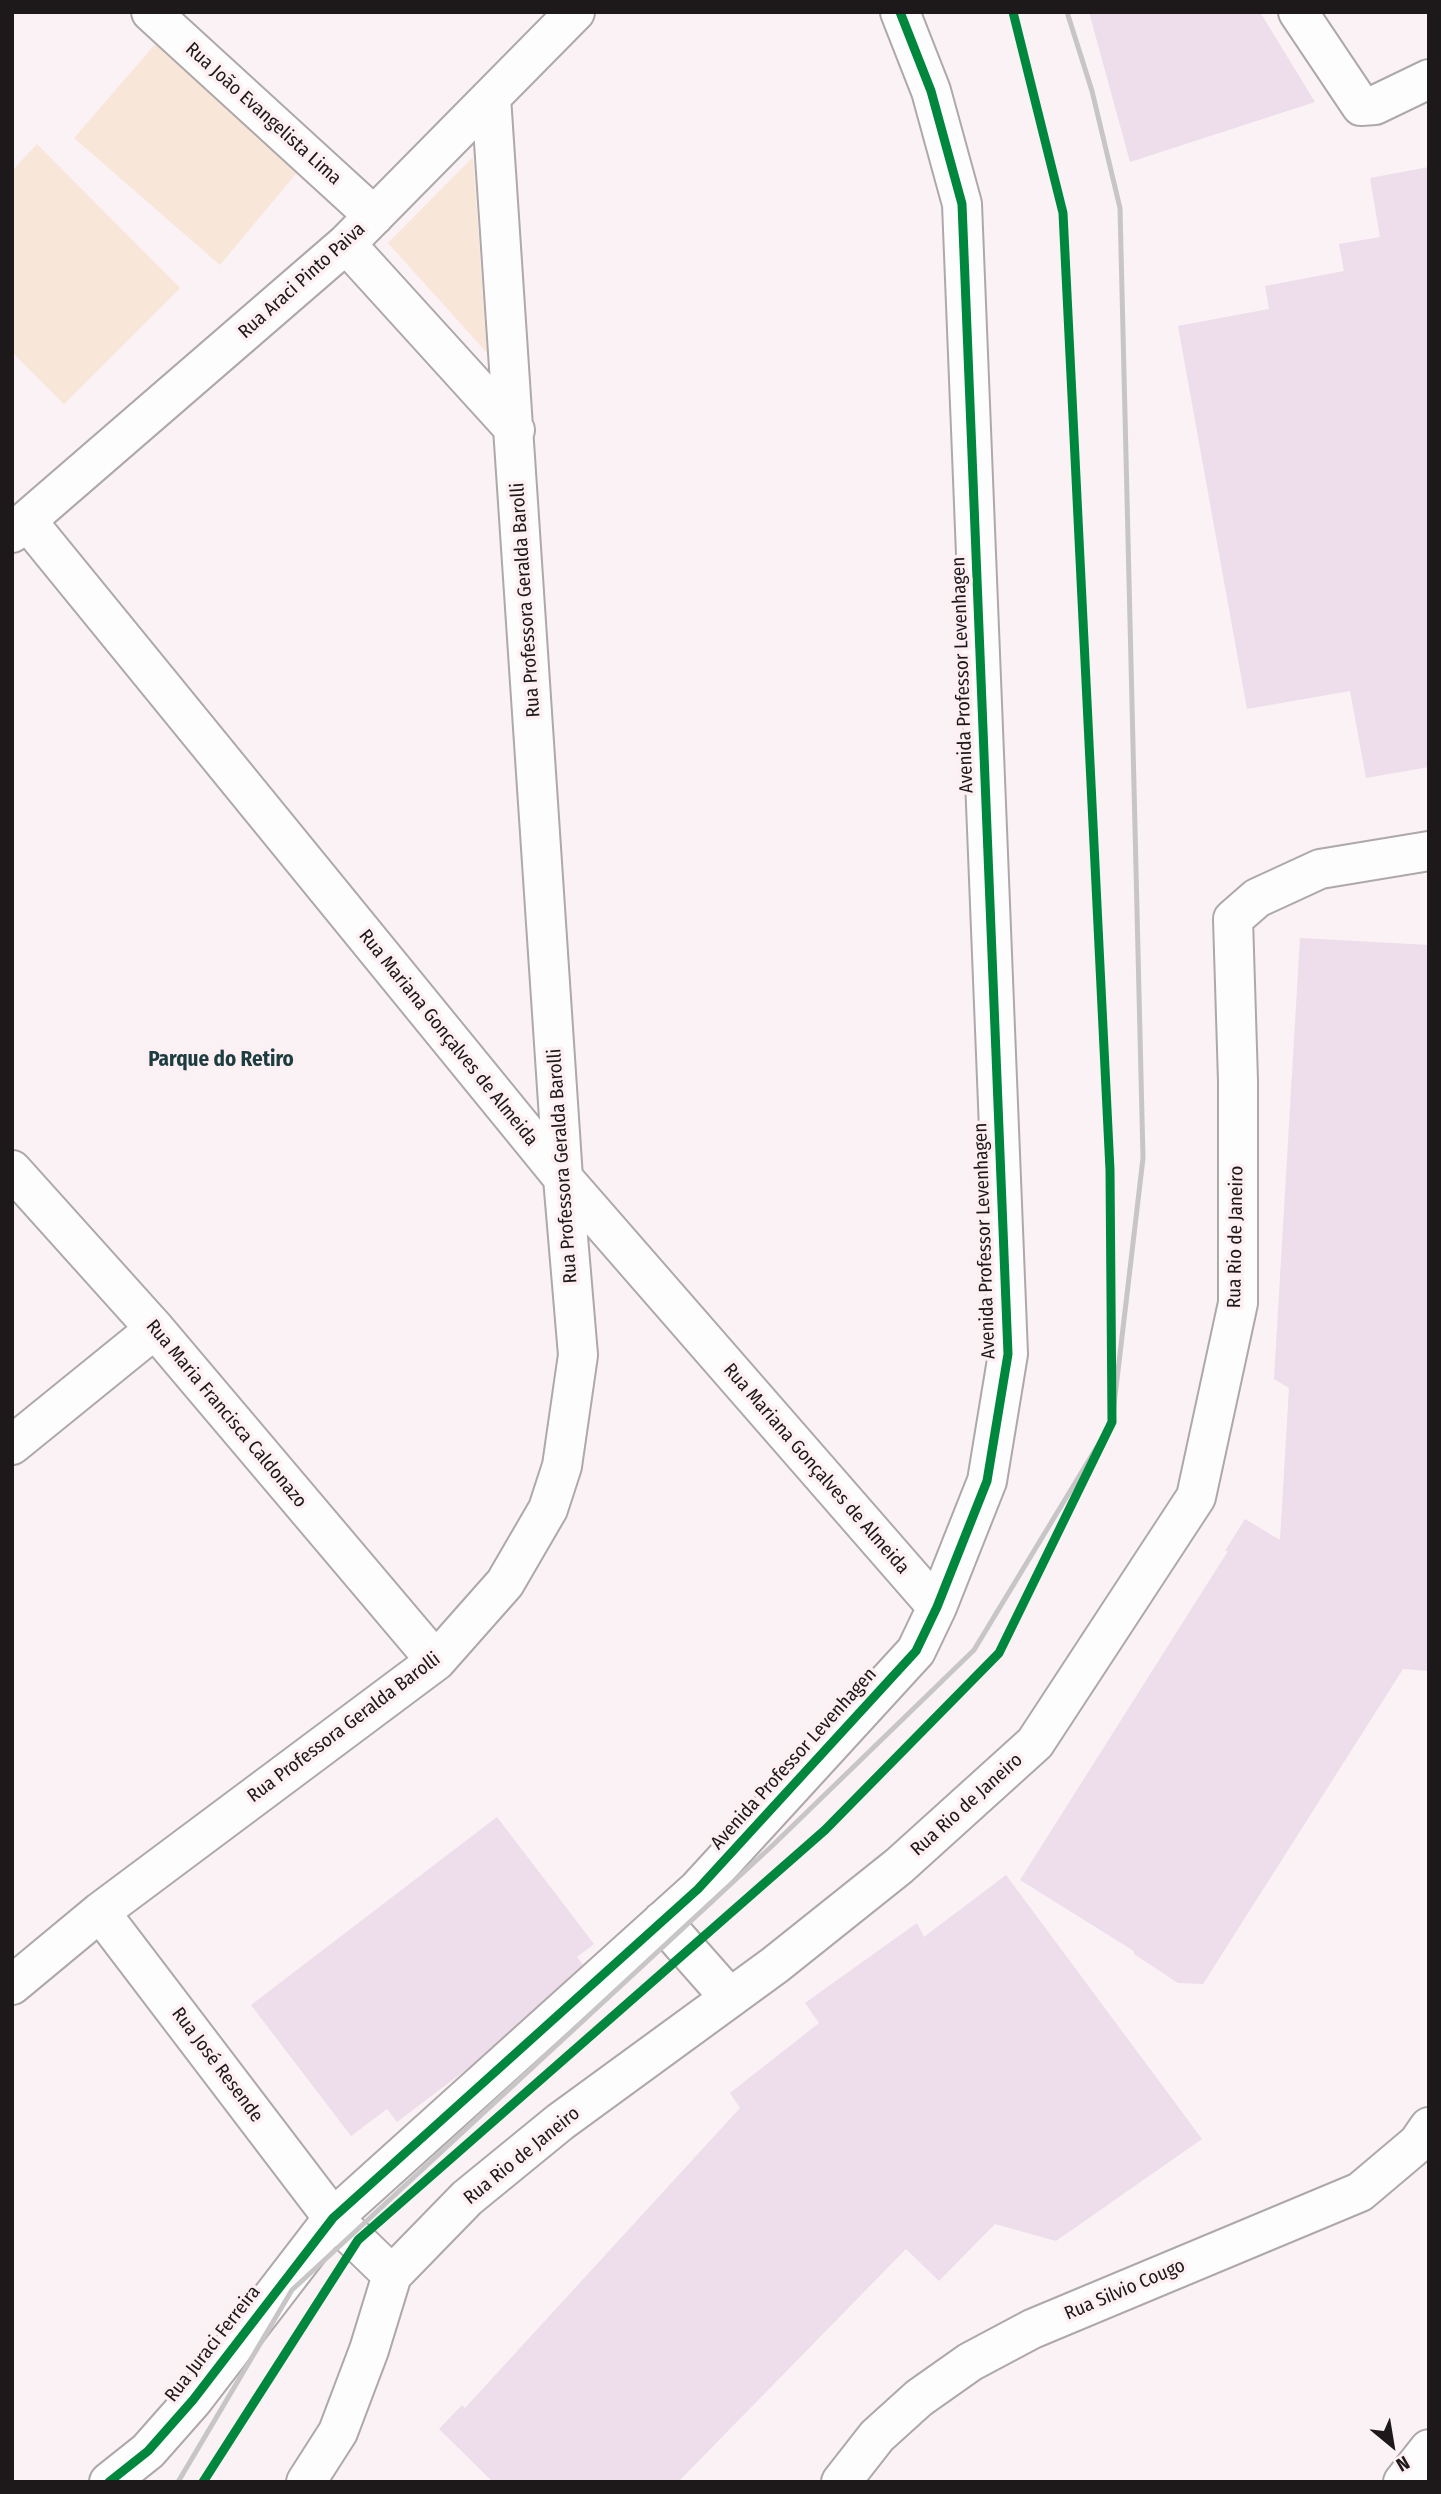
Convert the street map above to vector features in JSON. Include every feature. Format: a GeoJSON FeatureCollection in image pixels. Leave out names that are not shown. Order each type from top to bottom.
{"type":"FeatureCollection","features":[{"type":"Feature","properties":{"kind":"street","name":"Rua João Evangelista Lima"},"geometry":{"type":"LineString","coordinates":[[151,12],[374,216]]}},
{"type":"Feature","properties":{"kind":"street","name":"Rua Araci Pinto Paiva"},"geometry":{"type":"LineString","coordinates":[[20,527],[346,244],[575,12]]}},
{"type":"Feature","properties":{"kind":"street","name":"Avenida Professor Levenhagen"},"geometry":{"type":"LineString","coordinates":[[334,2218],[698,1889],[916,1651],[937,1607],[987,1480],[1008,1354],[962,204],[931,91],[900,12]]}},
{"type":"Feature","properties":{"kind":"street"},"geometry":{"type":"LineString","coordinates":[[1298,12],[1361,106],[1376,105],[1429,79]]}},
{"type":"Feature","properties":{"kind":"street","name":"Rua Professora Geralda Barolli"},"geometry":{"type":"LineString","coordinates":[[12,1985],[100,1912],[436,1661],[505,1583],[548,1509],[562,1466],[578,1355],[563,1178],[491,97]]}},
{"type":"Feature","properties":{"kind":"street"},"geometry":{"type":"LineString","coordinates":[[346,244],[515,430]]}},
{"type":"Feature","properties":{"kind":"street","name":"Rua Mariana Gonçalves de Almeida"},"geometry":{"type":"LineString","coordinates":[[20,527],[563,1178],[937,1607]]}},
{"type":"Feature","properties":{"kind":"street","name":"Rua Rio de Janeiro"},"geometry":{"type":"LineString","coordinates":[[306,2482],[338,2432],[369,2350],[392,2274],[467,2198],[560,2123],[730,1998],[899,1866],[1035,1743],[1196,1497],[1238,1303],[1238,1081],[1233,919],[1257,898],[1320,869],[1429,852]]}},
{"type":"Feature","properties":{"kind":"street","name":"Rua Maria Francisca Caldonazo"},"geometry":{"type":"LineString","coordinates":[[12,1170],[155,1329],[436,1661]]}},
{"type":"Feature","properties":{"kind":"street"},"geometry":{"type":"LineString","coordinates":[[12,1445],[155,1329]]}},
{"type":"Feature","properties":{"kind":"street","name":"Rua José Resende"},"geometry":{"type":"LineString","coordinates":[[100,1912],[334,2218]]}},
{"type":"Feature","properties":{"kind":"street"},"geometry":{"type":"LineString","coordinates":[[662,1921],[730,1998]]}},
{"type":"Feature","properties":{"kind":"street","name":"Rua Silvio Cougo"},"geometry":{"type":"LineString","coordinates":[[841,2482],[877,2435],[919,2398],[970,2362],[1032,2329],[1360,2192],[1418,2143],[1429,2127]]}},
{"type":"Feature","properties":{"kind":"street"},"geometry":{"type":"LineString","coordinates":[[334,2218],[392,2274]]}},
{"type":"Feature","properties":{"kind":"street","name":"Rua Juraci Ferreira"},"geometry":{"type":"LineString","coordinates":[[109,2482],[148,2451],[193,2400],[334,2218]]}},
{"type":"Feature","properties":{"kind":"street"},"geometry":{"type":"LineString","coordinates":[[1403,2482],[1429,2449]]}},
{"type":"Feature","properties":{"kind":"shaded area"},"geometry":{"type":"Polygon","coordinates":[[[157,42],[300,169],[220,265],[74,138],[157,42]]]}},
{"type":"Feature","properties":{"kind":"shaded area"},"geometry":{"type":"Polygon","coordinates":[[[37,144],[180,288],[64,404],[12,352],[12,171],[37,144]]]}},
{"type":"Feature","properties":{"kind":"shaded area"},"geometry":{"type":"Polygon","coordinates":[[[473,157],[487,353],[388,243],[473,157]]]}},
{"type":"Feature","properties":{"kind":"building"},"geometry":{"type":"Polygon","coordinates":[[[1089,12],[1260,12],[1315,102],[1130,162],[1089,12]]]}},
{"type":"Feature","properties":{"kind":"building"},"geometry":{"type":"Polygon","coordinates":[[[1429,167],[1429,767],[1366,778],[1350,691],[1247,709],[1178,326],[1269,309],[1265,286],[1344,271],[1339,244],[1380,237],[1370,178],[1429,167]]]}},
{"type":"Feature","properties":{"kind":"building"},"geometry":{"type":"Polygon","coordinates":[[[1300,938],[1429,945],[1429,1671],[1403,1669],[1203,1984],[1178,1983],[1134,1954],[1134,1951],[1020,1880],[1228,1551],[1225,1551],[1245,1519],[1280,1540],[1289,1388],[1274,1379],[1300,938]]]}},
{"type":"Feature","properties":{"kind":"building"},"geometry":{"type":"Polygon","coordinates":[[[497,1817],[594,1944],[577,1957],[591,1975],[397,2122],[387,2109],[351,2136],[251,2005],[497,1817]]]}},
{"type":"Feature","properties":{"kind":"building"},"geometry":{"type":"Polygon","coordinates":[[[1006,1875],[1202,2139],[1056,2241],[995,2224],[939,2281],[906,2249],[678,2482],[493,2482],[439,2429],[462,2405],[465,2408],[740,2108],[730,2093],[819,2023],[805,2003],[917,1923],[924,1937],[1006,1875]]]}},
{"type":"Feature","properties":{"kind":"railway"},"geometry":{"type":"LineString","coordinates":[[178,2482],[292,2290],[773,1845],[974,1650],[1112,1422],[1143,1158],[1120,208],[1092,91],[1067,12]]}},
{"type":"Feature","properties":{"kind":"cycle path"},"geometry":{"type":"LineString","coordinates":[[109,2482],[148,2451],[193,2400],[333,2218],[698,1889],[916,1651],[937,1607],[987,1481],[1008,1354],[962,204],[931,91],[900,12]]}},
{"type":"Feature","properties":{"kind":"cycle path"},"geometry":{"type":"LineString","coordinates":[[203,2482],[358,2240],[825,1830],[999,1653],[1112,1422],[1110,1170],[1063,213],[1013,12]]}},
{"type":"Feature","properties":{"kind":"district","name":"Parque do Retiro"},"geometry":{"type":"Point","coordinates":[221,1060]}}]}
